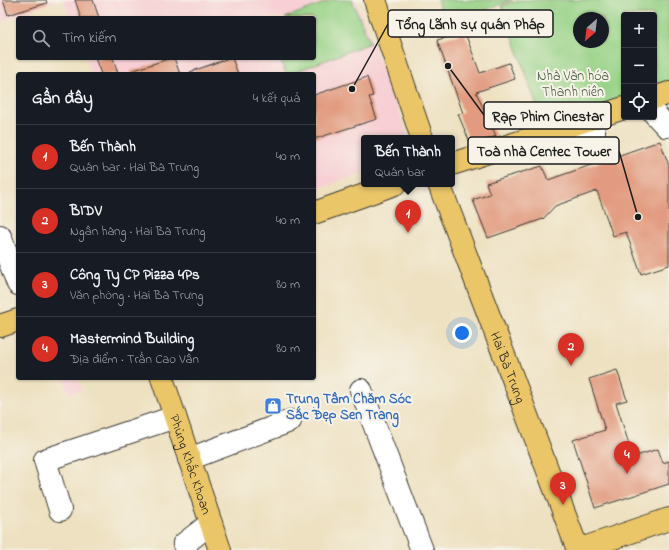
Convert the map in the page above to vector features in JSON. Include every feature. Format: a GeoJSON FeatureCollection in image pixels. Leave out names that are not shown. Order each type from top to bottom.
{"type":"FeatureCollection","features":[{"type":"Feature","properties":{"kind":"main road"},"geometry":{"type":"LineString","coordinates":[[375,0],[421,135]]}},
{"type":"Feature","properties":{"kind":"main road"},"geometry":{"type":"LineString","coordinates":[[657,97],[669,93]]}},
{"type":"Feature","properties":{"kind":"main road"},"geometry":{"type":"LineString","coordinates":[[455,163],[621,109]]}},
{"type":"Feature","properties":{"kind":"main road"},"geometry":{"type":"LineString","coordinates":[[316,212],[387,187]]}},
{"type":"Feature","properties":{"kind":"main road","name":"Hai Bà Trưng"},"geometry":{"type":"LineString","coordinates":[[440,187],[578,550]]}},
{"type":"Feature","properties":{"kind":"main road"},"geometry":{"type":"LineString","coordinates":[[0,326],[16,321]]}},
{"type":"Feature","properties":{"kind":"main road","name":"Phùng Khắc Khoan"},"geometry":{"type":"LineString","coordinates":[[163,380],[220,550]]}},
{"type":"Feature","properties":{"kind":"main road"},"geometry":{"type":"LineString","coordinates":[[578,550],[669,519]]}},
{"type":"Feature","properties":{"kind":"lane"},"geometry":{"type":"LineString","coordinates":[[657,116],[666,126],[669,125]]}},
{"type":"Feature","properties":{"kind":"lane"},"geometry":{"type":"LineString","coordinates":[[0,236],[16,279]]}},
{"type":"Feature","properties":{"kind":"lane"},"geometry":{"type":"LineString","coordinates":[[361,390],[422,550]]}},
{"type":"Feature","properties":{"kind":"lane"},"geometry":{"type":"LineString","coordinates":[[60,510],[45,460],[175,417]]}},
{"type":"Feature","properties":{"kind":"lane"},"geometry":{"type":"LineString","coordinates":[[189,459],[290,421]]}},
{"type":"Feature","properties":{"kind":"lane"},"geometry":{"type":"LineString","coordinates":[[186,550],[184,544],[211,523]]}},
{"type":"Feature","properties":{"kind":"shaded area"},"geometry":{"type":"Polygon","coordinates":[[[0,0],[57,0],[0,22],[0,0]]]}},
{"type":"Feature","properties":{"kind":"shaded area"},"geometry":{"type":"Polygon","coordinates":[[[63,0],[356,0],[406,131],[406,135],[361,135],[361,174],[316,189],[316,72],[90,72],[86,60],[316,60],[316,16],[69,16],[63,0]]]}},
{"type":"Feature","properties":{"kind":"shaded area"},"geometry":{"type":"Polygon","coordinates":[[[64,380],[78,380],[82,390],[69,394],[64,380]]]}},
{"type":"Feature","properties":{"kind":"green space"},"geometry":{"type":"Polygon","coordinates":[[[332,0],[352,0],[370,43],[295,72],[285,72],[281,60],[316,60],[316,16],[290,16],[332,0]]]}},
{"type":"Feature","properties":{"kind":"green space"},"geometry":{"type":"Polygon","coordinates":[[[437,0],[513,0],[446,25],[437,0]]]}},
{"type":"Feature","properties":{"kind":"green space","name":"Nhà Văn hóa Thanh niên"},"geometry":{"type":"Polygon","coordinates":[[[520,0],[669,0],[669,93],[657,97],[657,12],[621,12],[621,109],[547,135],[502,6],[520,0]]]}},
{"type":"Feature","properties":{"kind":"building"},"geometry":{"type":"Polygon","coordinates":[[[3,0],[46,0],[47,3],[8,15],[3,0]]]}},
{"type":"Feature","properties":{"kind":"building"},"geometry":{"type":"Polygon","coordinates":[[[75,0],[93,0],[98,16],[80,16],[75,0]]]}},
{"type":"Feature","properties":{"kind":"building"},"geometry":{"type":"Polygon","coordinates":[[[465,33],[480,73],[509,63],[515,79],[476,92],[496,136],[471,145],[458,114],[463,113],[437,40],[465,33]]]}},
{"type":"Feature","properties":{"kind":"building"},"geometry":{"type":"Polygon","coordinates":[[[96,60],[114,60],[117,72],[100,72],[96,60]]]}},
{"type":"Feature","properties":{"kind":"building"},"geometry":{"type":"Polygon","coordinates":[[[165,60],[175,60],[179,72],[131,72],[165,60]]]}},
{"type":"Feature","properties":{"kind":"building"},"geometry":{"type":"Polygon","coordinates":[[[223,60],[233,60],[237,72],[190,72],[223,60]]]}},
{"type":"Feature","properties":{"kind":"building"},"geometry":{"type":"Polygon","coordinates":[[[367,77],[373,96],[369,97],[377,119],[316,138],[316,94],[367,77]]]}},
{"type":"Feature","properties":{"kind":"building"},"geometry":{"type":"Polygon","coordinates":[[[660,141],[669,166],[669,265],[641,274],[626,232],[613,236],[597,191],[555,206],[543,219],[488,238],[473,200],[490,194],[486,183],[542,166],[548,180],[660,141]]]}},
{"type":"Feature","properties":{"kind":"building"},"geometry":{"type":"Polygon","coordinates":[[[617,370],[627,400],[616,403],[633,457],[658,449],[663,463],[669,461],[669,484],[595,508],[573,440],[605,430],[589,379],[617,370]]]}},
{"type":"Feature","properties":{"kind":"place","name":"Rạp Phim Cinestar"},"geometry":{"type":"Point","coordinates":[448,66]}},
{"type":"Feature","properties":{"kind":"place","name":"Tổng Lãnh sự quán Pháp"},"geometry":{"type":"Point","coordinates":[352,89]}},
{"type":"Feature","properties":{"kind":"place","name":"Toà nhà Centec Tower"},"geometry":{"type":"Point","coordinates":[638,217]}},
{"type":"Feature","properties":{"kind":"place","name":"Bến Thành"},"geometry":{"type":"Point","coordinates":[408,233]}},
{"type":"Feature","properties":{"kind":"place","name":"BIDV"},"geometry":{"type":"Point","coordinates":[571,366]}},
{"type":"Feature","properties":{"kind":"place","name":"Trung Tâm Chăm Sóc Sắc Đẹp Sen Trang"},"geometry":{"type":"Point","coordinates":[273,406]}},
{"type":"Feature","properties":{"kind":"place","name":"Mastermind Building"},"geometry":{"type":"Point","coordinates":[627,474]}},
{"type":"Feature","properties":{"kind":"place","name":"Công Ty CP Pizza 4Ps"},"geometry":{"type":"Point","coordinates":[563,505]}}]}
